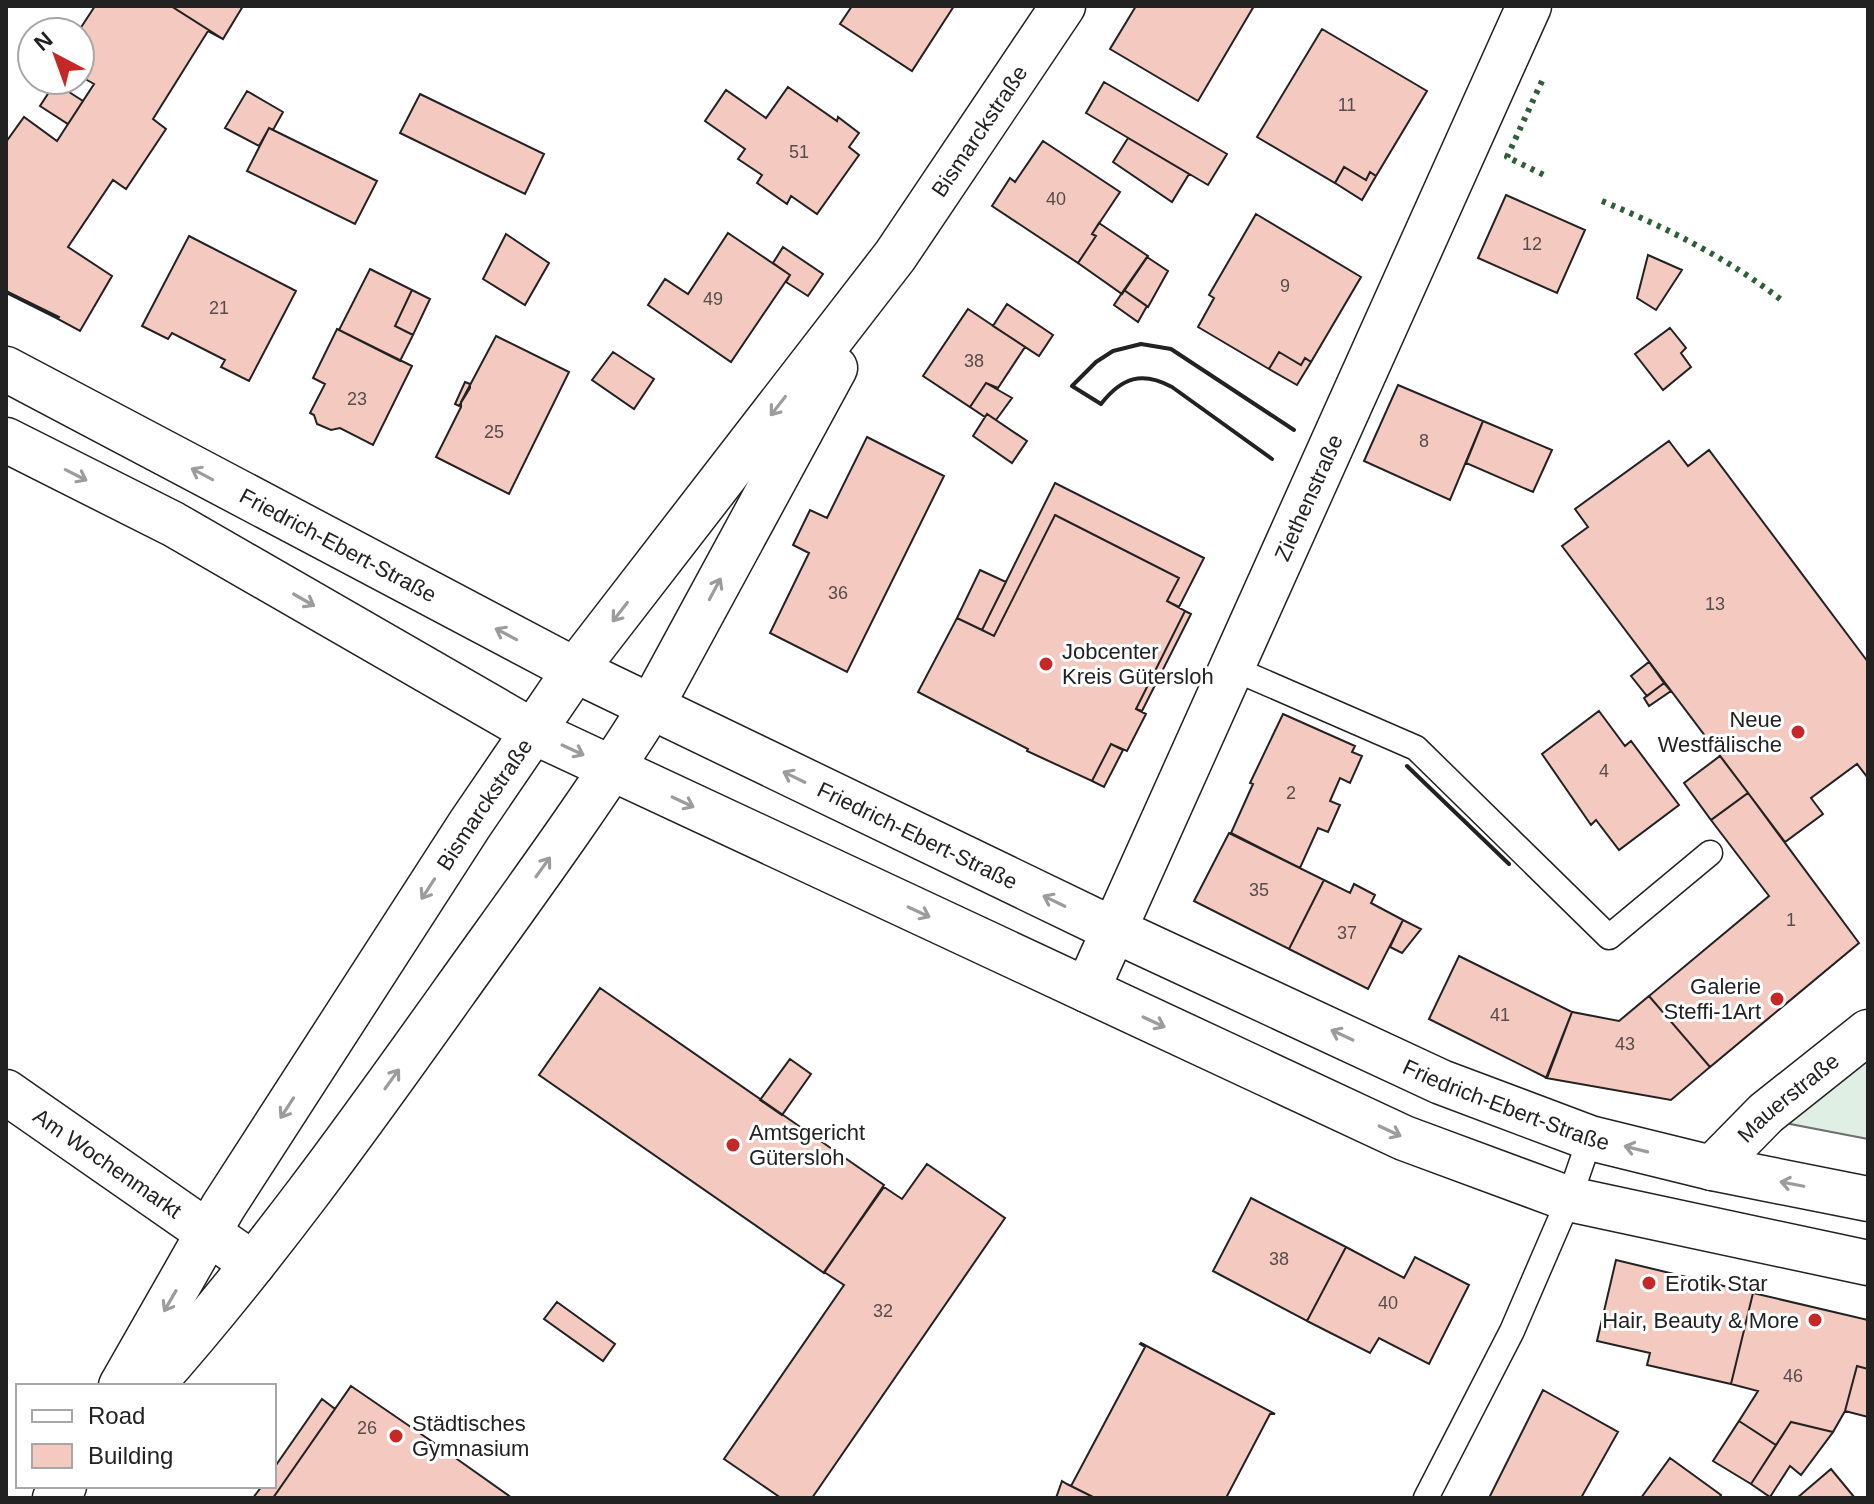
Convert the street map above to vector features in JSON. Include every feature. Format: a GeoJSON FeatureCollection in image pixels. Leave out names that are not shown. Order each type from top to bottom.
{"type":"FeatureCollection","features":[{"type":"Feature","properties":{"kind":"street","name":"Bismarckstraße"},"geometry":{"type":"LineString","coordinates":[[122,1384],[209,1234],[470,824],[575,670],[895,256],[1063,6]]}},
{"type":"Feature","properties":{"kind":"street","name":"Ziethenstraße"},"geometry":{"type":"LineString","coordinates":[[1087,990],[1529,6]]}},
{"type":"Feature","properties":{"kind":"street","name":"Bismarckstraße"},"geometry":{"type":"LineString","coordinates":[[153,1384],[218,1310],[394,1076],[613,769],[651,707],[895,256]]}},
{"type":"Feature","properties":{"kind":"street","name":"Friedrich-Ebert-Straße"},"geometry":{"type":"LineString","coordinates":[[6,369],[575,670],[1114,930],[1441,1082],[1590,1138],[1712,1168],[1868,1199]]}},
{"type":"Feature","properties":{"kind":"street"},"geometry":{"type":"LineString","coordinates":[[6,440],[173,524],[534,732],[1404,1138],[1569,1199],[1868,1263]]}},
{"type":"Feature","properties":{"kind":"street","name":"Mauerstraße"},"geometry":{"type":"LineString","coordinates":[[1712,1168],[1766,1113],[1868,1032]]}},
{"type":"Feature","properties":{"kind":"street","name":"Am Wochenmarkt"},"geometry":{"type":"LineString","coordinates":[[6,1092],[253,1264]]}},
{"type":"Feature","properties":{"kind":"lane"},"geometry":{"type":"LineString","coordinates":[[1232,668],[1416,748],[1609,937],[1710,853]]}},
{"type":"Feature","properties":{"kind":"lane"},"geometry":{"type":"LineString","coordinates":[[1426,1498],[1512,1331],[1569,1199],[1590,1138]]}},
{"type":"Feature","properties":{"kind":"green space"},"geometry":{"type":"Polygon","coordinates":[[[1868,1050],[1868,1139],[1780,1122],[1868,1050]]]}},
{"type":"Feature","properties":{"kind":"building"},"geometry":{"type":"Polygon","coordinates":[[[95,6],[171,6],[223,39],[208,31],[153,119],[166,129],[126,189],[113,180],[68,247],[112,276],[80,331],[6,291],[6,142],[24,117],[57,141],[86,96],[96,96],[96,16],[88,16],[95,6]]]}},
{"type":"Feature","properties":{"kind":"building"},"geometry":{"type":"Polygon","coordinates":[[[171,6],[243,6],[223,39],[171,6]]]}},
{"type":"Feature","properties":{"kind":"building"},"geometry":{"type":"Polygon","coordinates":[[[852,6],[954,6],[912,71],[840,24],[852,6]]]}},
{"type":"Feature","properties":{"kind":"building"},"geometry":{"type":"Polygon","coordinates":[[[1136,6],[1254,6],[1198,101],[1110,49],[1136,6]]]}},
{"type":"Feature","properties":{"kind":"building"},"geometry":{"type":"Polygon","coordinates":[[[1322,29],[1427,91],[1376,176],[1370,172],[1366,180],[1344,167],[1335,183],[1257,137],[1322,29]]]}},
{"type":"Feature","properties":{"kind":"building"},"geometry":{"type":"Polygon","coordinates":[[[1104,82],[1227,154],[1208,185],[1086,113],[1104,82]]]}},
{"type":"Feature","properties":{"kind":"building"},"geometry":{"type":"Polygon","coordinates":[[[788,87],[859,133],[849,147],[859,155],[817,214],[791,196],[787,204],[757,183],[762,175],[738,159],[745,149],[705,121],[726,90],[766,118],[788,87]]]}},
{"type":"Feature","properties":{"kind":"building"},"geometry":{"type":"Polygon","coordinates":[[[247,91],[283,112],[259,146],[225,128],[247,91]]]}},
{"type":"Feature","properties":{"kind":"building"},"geometry":{"type":"Polygon","coordinates":[[[420,94],[544,154],[525,194],[400,133],[420,94]]]}},
{"type":"Feature","properties":{"kind":"building"},"geometry":{"type":"Polygon","coordinates":[[[47,96],[75,96],[83,101],[68,124],[40,106],[47,96]]]}},
{"type":"Feature","properties":{"kind":"building"},"geometry":{"type":"Polygon","coordinates":[[[269,128],[377,181],[355,224],[247,171],[269,128]]]}},
{"type":"Feature","properties":{"kind":"building"},"geometry":{"type":"Polygon","coordinates":[[[1128,138],[1189,174],[1172,202],[1113,162],[1128,138]]]}},
{"type":"Feature","properties":{"kind":"building"},"geometry":{"type":"Polygon","coordinates":[[[1043,141],[1120,192],[1092,234],[1096,236],[1078,263],[992,206],[1010,178],[1015,182],[1043,141]]]}},
{"type":"Feature","properties":{"kind":"building"},"geometry":{"type":"Polygon","coordinates":[[[1344,167],[1366,180],[1370,172],[1376,176],[1362,200],[1335,183],[1344,167]]]}},
{"type":"Feature","properties":{"kind":"building"},"geometry":{"type":"Polygon","coordinates":[[[1506,195],[1585,230],[1557,293],[1478,258],[1506,195]]]}},
{"type":"Feature","properties":{"kind":"building"},"geometry":{"type":"Polygon","coordinates":[[[1256,214],[1361,277],[1311,362],[1305,358],[1301,365],[1279,352],[1269,369],[1198,327],[1214,298],[1209,295],[1256,214]]]}},
{"type":"Feature","properties":{"kind":"building"},"geometry":{"type":"Polygon","coordinates":[[[1099,223],[1148,256],[1122,294],[1078,263],[1096,236],[1092,234],[1099,223]]]}},
{"type":"Feature","properties":{"kind":"building"},"geometry":{"type":"Polygon","coordinates":[[[728,233],[790,275],[731,362],[648,305],[665,279],[688,294],[728,233]]]}},
{"type":"Feature","properties":{"kind":"building"},"geometry":{"type":"Polygon","coordinates":[[[506,234],[549,263],[525,305],[483,279],[506,234]]]}},
{"type":"Feature","properties":{"kind":"building"},"geometry":{"type":"Polygon","coordinates":[[[189,236],[296,291],[249,381],[221,367],[225,360],[172,333],[168,339],[142,326],[189,236]]]}},
{"type":"Feature","properties":{"kind":"building"},"geometry":{"type":"Polygon","coordinates":[[[783,247],[823,274],[808,296],[786,282],[790,275],[773,263],[783,247]]]}},
{"type":"Feature","properties":{"kind":"building"},"geometry":{"type":"Polygon","coordinates":[[[1648,255],[1682,270],[1656,310],[1637,298],[1648,255]]]}},
{"type":"Feature","properties":{"kind":"building"},"geometry":{"type":"Polygon","coordinates":[[[1147,257],[1168,271],[1148,307],[1124,290],[1147,257]]]}},
{"type":"Feature","properties":{"kind":"building"},"geometry":{"type":"Polygon","coordinates":[[[370,269],[412,290],[395,326],[413,335],[400,361],[339,330],[370,269]]]}},
{"type":"Feature","properties":{"kind":"building"},"geometry":{"type":"Polygon","coordinates":[[[412,290],[430,299],[413,335],[395,326],[412,290]]]}},
{"type":"Feature","properties":{"kind":"building"},"geometry":{"type":"Polygon","coordinates":[[[1124,290],[1147,306],[1138,322],[1114,305],[1124,290]]]}},
{"type":"Feature","properties":{"kind":"building"},"geometry":{"type":"Polygon","coordinates":[[[6,293],[59,317],[58,319],[6,293]]]}},
{"type":"Feature","properties":{"kind":"building"},"geometry":{"type":"Polygon","coordinates":[[[1007,304],[1053,335],[1039,356],[993,326],[1007,304]]]}},
{"type":"Feature","properties":{"kind":"building"},"geometry":{"type":"Polygon","coordinates":[[[968,309],[1025,347],[998,388],[986,383],[970,407],[923,376],[968,309]]]}},
{"type":"Feature","properties":{"kind":"building"},"geometry":{"type":"Polygon","coordinates":[[[1670,328],[1686,348],[1681,353],[1691,367],[1663,390],[1635,354],[1670,328]]]}},
{"type":"Feature","properties":{"kind":"building"},"geometry":{"type":"Polygon","coordinates":[[[337,329],[412,366],[373,445],[340,428],[331,430],[317,424],[310,413],[325,384],[313,378],[337,329]]]}},
{"type":"Feature","properties":{"kind":"building"},"geometry":{"type":"Polygon","coordinates":[[[496,336],[569,372],[509,494],[436,457],[496,336]]]}},
{"type":"Feature","properties":{"kind":"building"},"geometry":{"type":"Polygon","coordinates":[[[613,352],[654,379],[634,409],[592,380],[613,352]]]}},
{"type":"Feature","properties":{"kind":"building"},"geometry":{"type":"Polygon","coordinates":[[[1279,352],[1301,365],[1305,358],[1311,362],[1297,385],[1269,369],[1279,352]]]}},
{"type":"Feature","properties":{"kind":"building"},"geometry":{"type":"Polygon","coordinates":[[[465,382],[470,384],[470,388],[459,406],[455,404],[465,382]]]}},
{"type":"Feature","properties":{"kind":"building"},"geometry":{"type":"Polygon","coordinates":[[[986,383],[1012,398],[996,420],[970,407],[986,383]]]}},
{"type":"Feature","properties":{"kind":"building"},"geometry":{"type":"Polygon","coordinates":[[[1398,385],[1483,421],[1450,500],[1364,461],[1398,385]]]}},
{"type":"Feature","properties":{"kind":"building"},"geometry":{"type":"Polygon","coordinates":[[[987,414],[1027,441],[1012,463],[973,436],[987,414]]]}},
{"type":"Feature","properties":{"kind":"building"},"geometry":{"type":"Polygon","coordinates":[[[1483,421],[1552,450],[1533,492],[1466,463],[1483,421]]]}},
{"type":"Feature","properties":{"kind":"building"},"geometry":{"type":"Polygon","coordinates":[[[867,437],[944,476],[847,672],[770,633],[809,553],[793,545],[810,510],[827,518],[867,437]]]}},
{"type":"Feature","properties":{"kind":"building"},"geometry":{"type":"Polygon","coordinates":[[[1669,441],[1688,466],[1709,450],[1868,662],[1868,778],[1857,764],[1811,798],[1823,814],[1785,842],[1562,546],[1588,527],[1575,509],[1669,441]]]}},
{"type":"Feature","properties":{"kind":"building"},"geometry":{"type":"Polygon","coordinates":[[[1055,483],[1204,558],[1179,607],[1167,601],[1179,578],[1055,515],[994,636],[982,630],[1055,483]]]}},
{"type":"Feature","properties":{"kind":"building","name":"Jobcenter Kreis Gütersloh"},"geometry":{"type":"Polygon","coordinates":[[[1055,515],[1179,578],[1167,601],[1185,611],[1136,709],[1146,714],[1127,751],[1111,744],[1092,781],[1027,751],[918,692],[957,618],[994,636],[1055,515]]]}},
{"type":"Feature","properties":{"kind":"building"},"geometry":{"type":"Polygon","coordinates":[[[980,570],[1006,582],[982,630],[957,618],[980,570]]]}},
{"type":"Feature","properties":{"kind":"building"},"geometry":{"type":"Polygon","coordinates":[[[1185,611],[1191,614],[1142,711],[1136,709],[1185,611]]]}},
{"type":"Feature","properties":{"kind":"building"},"geometry":{"type":"Polygon","coordinates":[[[1649,662],[1664,683],[1647,696],[1631,676],[1649,662]]]}},
{"type":"Feature","properties":{"kind":"building"},"geometry":{"type":"Polygon","coordinates":[[[1664,683],[1671,691],[1649,706],[1644,698],[1664,683]]]}},
{"type":"Feature","properties":{"kind":"building"},"geometry":{"type":"Polygon","coordinates":[[[1599,711],[1625,746],[1631,741],[1679,805],[1619,850],[1596,820],[1591,825],[1542,754],[1599,711]]]}},
{"type":"Feature","properties":{"kind":"building"},"geometry":{"type":"Polygon","coordinates":[[[1283,714],[1355,746],[1352,752],[1362,756],[1350,783],[1340,778],[1330,801],[1340,805],[1328,832],[1318,828],[1300,868],[1231,833],[1253,784],[1250,783],[1283,714]]]}},
{"type":"Feature","properties":{"kind":"building"},"geometry":{"type":"Polygon","coordinates":[[[1111,744],[1123,750],[1104,787],[1092,781],[1111,744]]]}},
{"type":"Feature","properties":{"kind":"building"},"geometry":{"type":"Polygon","coordinates":[[[1720,756],[1748,793],[1711,820],[1684,783],[1720,756]]]}},
{"type":"Feature","properties":{"kind":"building"},"geometry":{"type":"Polygon","coordinates":[[[1748,793],[1859,943],[1710,1067],[1649,996],[1769,896],[1711,820],[1748,793]]]}},
{"type":"Feature","properties":{"kind":"building"},"geometry":{"type":"Polygon","coordinates":[[[1229,833],[1324,880],[1289,949],[1194,901],[1229,833]]]}},
{"type":"Feature","properties":{"kind":"building"},"geometry":{"type":"Polygon","coordinates":[[[1324,880],[1350,893],[1354,884],[1375,895],[1371,903],[1403,920],[1368,989],[1289,949],[1324,880]]]}},
{"type":"Feature","properties":{"kind":"building"},"geometry":{"type":"Polygon","coordinates":[[[1403,920],[1421,929],[1402,953],[1390,947],[1403,920]]]}},
{"type":"Feature","properties":{"kind":"building"},"geometry":{"type":"Polygon","coordinates":[[[1459,956],[1572,1012],[1547,1078],[1429,1019],[1459,956]]]}},
{"type":"Feature","properties":{"kind":"building","name":"Amtsgericht Gütersloh"},"geometry":{"type":"Polygon","coordinates":[[[600,988],[884,1185],[824,1273],[539,1075],[600,988]]]}},
{"type":"Feature","properties":{"kind":"building"},"geometry":{"type":"Polygon","coordinates":[[[1649,996],[1710,1067],[1671,1100],[1546,1078],[1572,1012],[1619,1021],[1649,996]]]}},
{"type":"Feature","properties":{"kind":"building"},"geometry":{"type":"Polygon","coordinates":[[[790,1059],[811,1074],[782,1115],[760,1100],[790,1059]]]}},
{"type":"Feature","properties":{"kind":"building"},"geometry":{"type":"Polygon","coordinates":[[[927,1164],[1005,1218],[812,1498],[781,1498],[724,1459],[844,1285],[824,1272],[884,1187],[902,1199],[927,1164]]]}},
{"type":"Feature","properties":{"kind":"building"},"geometry":{"type":"Polygon","coordinates":[[[1251,1198],[1346,1247],[1307,1321],[1213,1271],[1251,1198]]]}},
{"type":"Feature","properties":{"kind":"building"},"geometry":{"type":"Polygon","coordinates":[[[1346,1247],[1404,1278],[1415,1257],[1469,1285],[1429,1364],[1379,1338],[1370,1353],[1307,1321],[1346,1247]]]}},
{"type":"Feature","properties":{"kind":"building"},"geometry":{"type":"Polygon","coordinates":[[[1616,1260],[1753,1293],[1731,1384],[1647,1365],[1650,1353],[1597,1341],[1616,1260]]]}},
{"type":"Feature","properties":{"kind":"building"},"geometry":{"type":"Polygon","coordinates":[[[1753,1293],[1868,1320],[1868,1369],[1857,1366],[1845,1411],[1833,1432],[1791,1422],[1776,1445],[1739,1421],[1758,1391],[1731,1384],[1753,1293]]]}},
{"type":"Feature","properties":{"kind":"building"},"geometry":{"type":"Polygon","coordinates":[[[557,1302],[615,1344],[603,1361],[544,1319],[557,1302]]]}},
{"type":"Feature","properties":{"kind":"building"},"geometry":{"type":"Polygon","coordinates":[[[1141,1343],[1275,1414],[1270,1414],[1226,1498],[1095,1498],[1071,1486],[1145,1347],[1141,1343]]]}},
{"type":"Feature","properties":{"kind":"building"},"geometry":{"type":"Polygon","coordinates":[[[1857,1366],[1868,1369],[1868,1417],[1845,1411],[1857,1366]]]}},
{"type":"Feature","properties":{"kind":"building"},"geometry":{"type":"Polygon","coordinates":[[[351,1386],[440,1447],[512,1498],[273,1498],[351,1386]]]}},
{"type":"Feature","properties":{"kind":"building"},"geometry":{"type":"Polygon","coordinates":[[[1543,1390],[1618,1432],[1581,1498],[1489,1498],[1543,1390]]]}},
{"type":"Feature","properties":{"kind":"building"},"geometry":{"type":"Polygon","coordinates":[[[322,1399],[335,1409],[273,1498],[253,1498],[260,1488],[276,1488],[276,1465],[322,1399]]]}},
{"type":"Feature","properties":{"kind":"building"},"geometry":{"type":"Polygon","coordinates":[[[1739,1421],[1776,1445],[1751,1484],[1713,1461],[1739,1421]]]}},
{"type":"Feature","properties":{"kind":"building"},"geometry":{"type":"Polygon","coordinates":[[[1791,1422],[1833,1432],[1801,1475],[1790,1466],[1770,1497],[1751,1484],[1791,1422]]]}},
{"type":"Feature","properties":{"kind":"building"},"geometry":{"type":"Polygon","coordinates":[[[1670,1458],[1721,1495],[1719,1498],[1641,1498],[1670,1458]]]}},
{"type":"Feature","properties":{"kind":"building"},"geometry":{"type":"Polygon","coordinates":[[[1831,1469],[1855,1498],[1797,1498],[1831,1469]]]}},
{"type":"Feature","properties":{"kind":"building"},"geometry":{"type":"Polygon","coordinates":[[[1062,1481],[1067,1484],[1095,1498],[1056,1498],[1062,1481]]]}},
{"type":"Feature","properties":{"kind":"hedge"},"geometry":{"type":"LineString","coordinates":[[1542,81],[1507,157],[1544,175]]}},
{"type":"Feature","properties":{"kind":"hedge"},"geometry":{"type":"LineString","coordinates":[[1602,201],[1696,245],[1741,271],[1784,302]]}},
{"type":"Feature","properties":{"kind":"wall"},"geometry":{"type":"LineString","coordinates":[[1272,459],[1161,382],[1133,379],[1117,388],[1101,404],[1072,386],[1096,362],[1113,351],[1141,344],[1171,349],[1294,430]]}},
{"type":"Feature","properties":{"kind":"wall"},"geometry":{"type":"LineString","coordinates":[[1407,766],[1509,864]]}},
{"type":"Feature","properties":{"kind":"place","name":"Jobcenter Kreis Gütersloh"},"geometry":{"type":"Point","coordinates":[1046,664]}},
{"type":"Feature","properties":{"kind":"place","name":"Neue Westfälische"},"geometry":{"type":"Point","coordinates":[1798,732]}},
{"type":"Feature","properties":{"kind":"place","name":"Galerie Steffi-1Art"},"geometry":{"type":"Point","coordinates":[1777,999]}},
{"type":"Feature","properties":{"kind":"place","name":"Amtsgericht Gütersloh"},"geometry":{"type":"Point","coordinates":[733,1145]}},
{"type":"Feature","properties":{"kind":"place","name":"Erotik Star"},"geometry":{"type":"Point","coordinates":[1649,1283]}},
{"type":"Feature","properties":{"kind":"place","name":"Hair, Beauty & More"},"geometry":{"type":"Point","coordinates":[1815,1320]}},
{"type":"Feature","properties":{"kind":"place","name":"Städtisches Gymnasium"},"geometry":{"type":"Point","coordinates":[396,1436]}}]}
